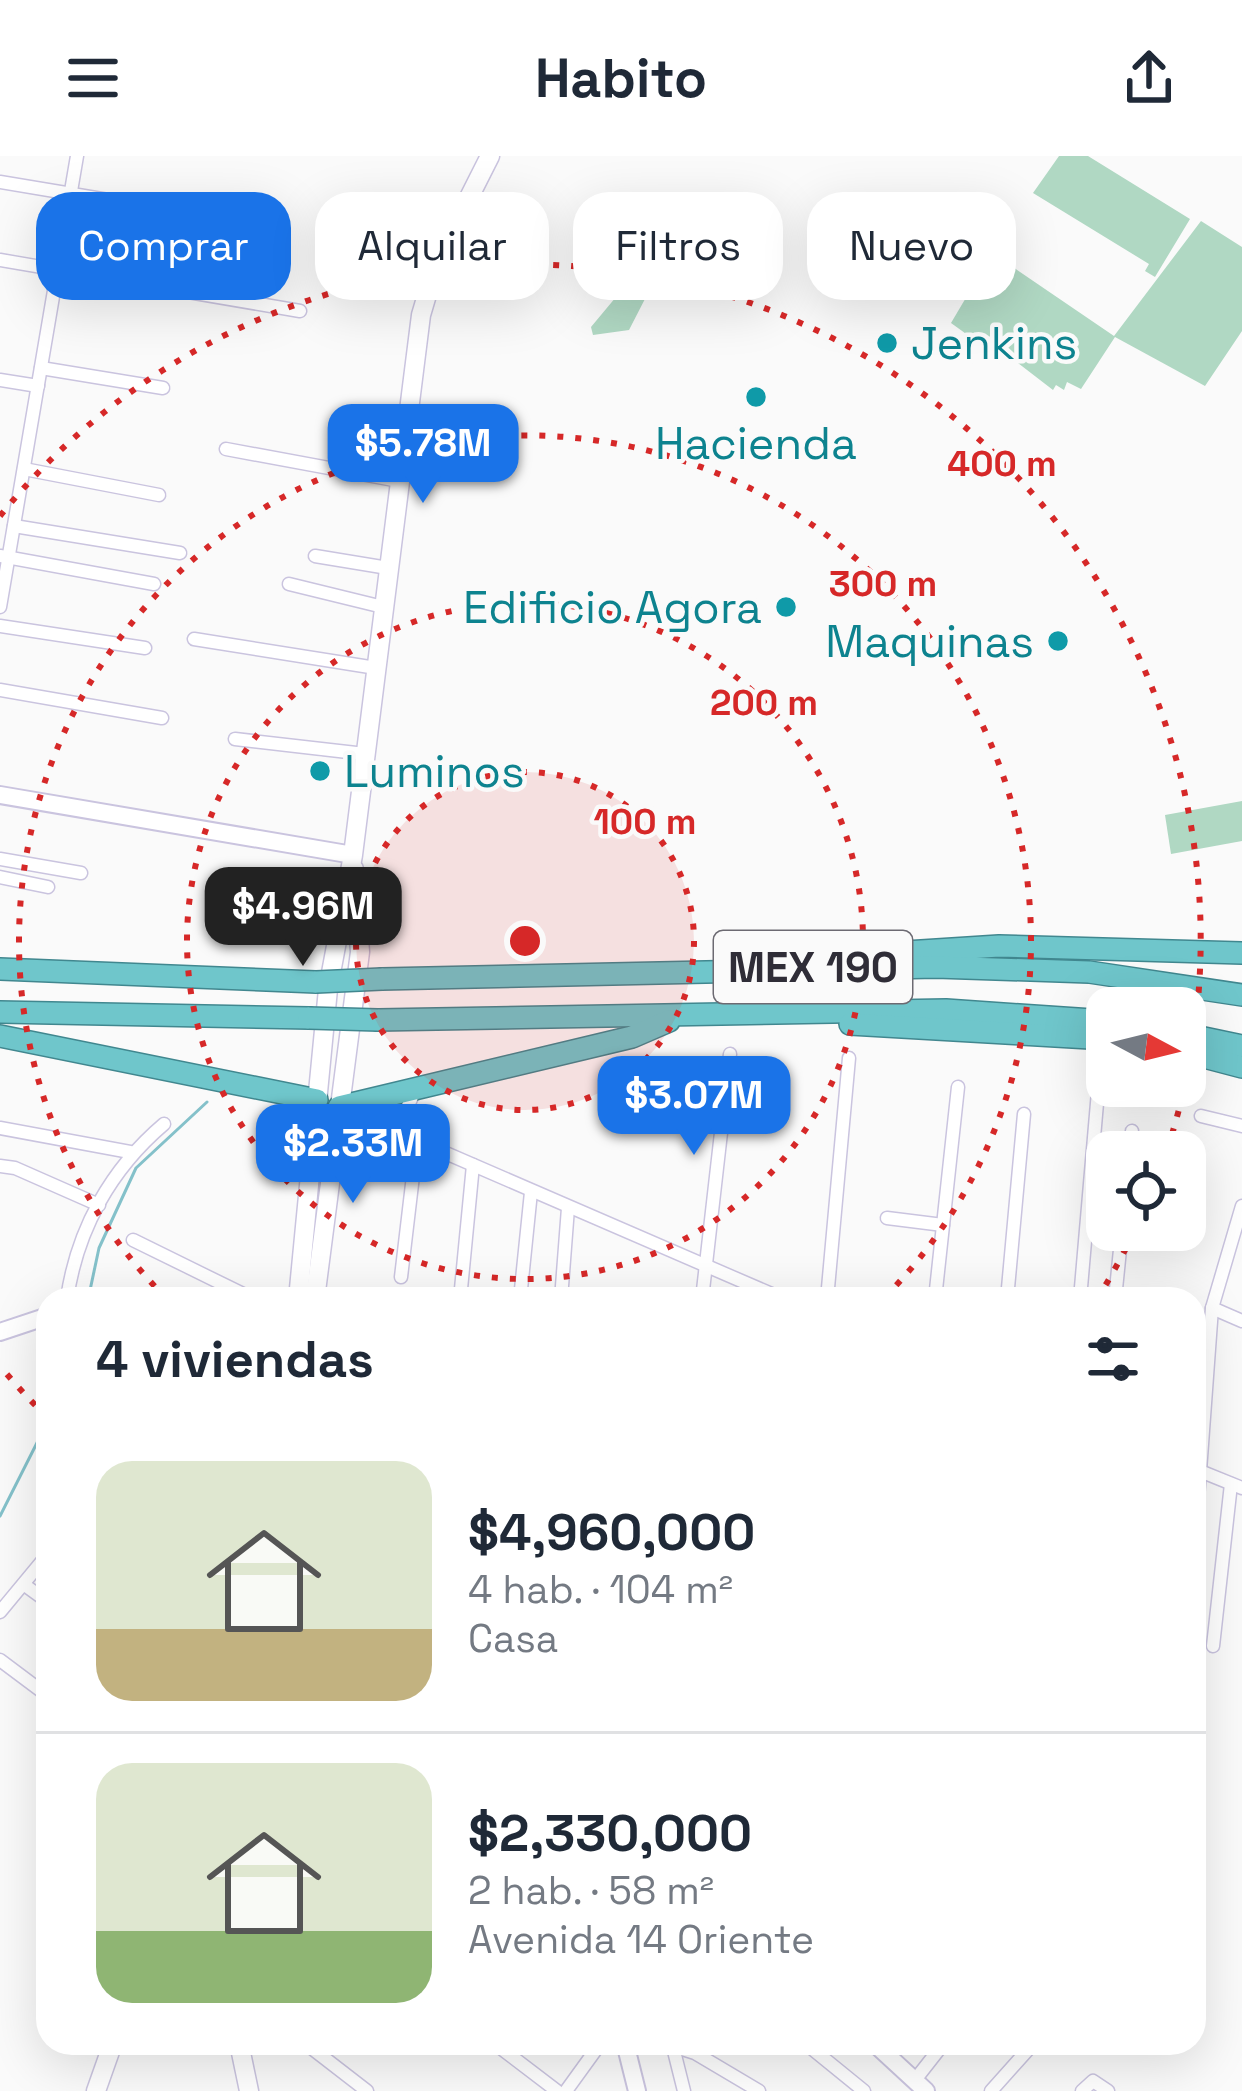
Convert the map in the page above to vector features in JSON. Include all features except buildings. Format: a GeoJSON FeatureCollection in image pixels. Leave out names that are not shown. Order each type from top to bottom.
{"type":"FeatureCollection","features":[{"type":"Feature","properties":{"kind":"highway"},"geometry":{"type":"LineString","coordinates":[[790,967],[962,946],[1242,952]]}},
{"type":"Feature","properties":{"kind":"highway","name":"MEX 190"},"geometry":{"type":"LineString","coordinates":[[3,968],[316,982],[790,967],[1089,972],[1242,994]]}},
{"type":"Feature","properties":{"kind":"highway","name":"MEX 190"},"geometry":{"type":"LineString","coordinates":[[0,1012],[378,1020],[980,1010],[1086,1019]]}},
{"type":"Feature","properties":{"kind":"highway"},"geometry":{"type":"LineString","coordinates":[[340,1107],[632,1036],[686,1016],[1086,1038]]}},
{"type":"Feature","properties":{"kind":"highway"},"geometry":{"type":"LineString","coordinates":[[0,1036],[317,1100]]}},
{"type":"Feature","properties":{"kind":"highway"},"geometry":{"type":"LineString","coordinates":[[1206,1038],[1242,1046]]}},
{"type":"Feature","properties":{"kind":"highway"},"geometry":{"type":"LineString","coordinates":[[1206,1058],[1242,1067]]}},
{"type":"Feature","properties":{"kind":"main road"},"geometry":{"type":"LineString","coordinates":[[314,1287],[317,1100],[332,956],[352,855],[421,315],[436,261],[490,156]]}},
{"type":"Feature","properties":{"kind":"main road"},"geometry":{"type":"LineString","coordinates":[[301,1287],[333,1157],[360,952],[352,855]]}},
{"type":"Feature","properties":{"kind":"main road"},"geometry":{"type":"LineString","coordinates":[[333,1157],[361,1138],[401,1134]]}},
{"type":"Feature","properties":{"kind":"main road"},"geometry":{"type":"LineString","coordinates":[[96,2091],[109,2055]]}},
{"type":"Feature","properties":{"kind":"main road"},"geometry":{"type":"LineString","coordinates":[[242,2055],[249,2091]]}},
{"type":"Feature","properties":{"kind":"street"},"geometry":{"type":"LineString","coordinates":[[71,192],[77,156]]}},
{"type":"Feature","properties":{"kind":"street"},"geometry":{"type":"LineString","coordinates":[[0,182],[55,192]]}},
{"type":"Feature","properties":{"kind":"street"},"geometry":{"type":"LineString","coordinates":[[0,260],[36,266]]}},
{"type":"Feature","properties":{"kind":"street"},"geometry":{"type":"LineString","coordinates":[[0,607],[4,557],[14,526],[53,300]]}},
{"type":"Feature","properties":{"kind":"street"},"geometry":{"type":"LineString","coordinates":[[235,300],[300,311]]}},
{"type":"Feature","properties":{"kind":"street"},"geometry":{"type":"LineString","coordinates":[[41,368],[163,388]]}},
{"type":"Feature","properties":{"kind":"street"},"geometry":{"type":"LineString","coordinates":[[0,380],[38,386]]}},
{"type":"Feature","properties":{"kind":"street"},"geometry":{"type":"LineString","coordinates":[[226,449],[399,481]]}},
{"type":"Feature","properties":{"kind":"street"},"geometry":{"type":"LineString","coordinates":[[24,469],[159,495]]}},
{"type":"Feature","properties":{"kind":"street"},"geometry":{"type":"LineString","coordinates":[[0,494],[19,497]]}},
{"type":"Feature","properties":{"kind":"street"},"geometry":{"type":"LineString","coordinates":[[14,526],[180,553]]}},
{"type":"Feature","properties":{"kind":"street"},"geometry":{"type":"LineString","coordinates":[[315,556],[388,568]]}},
{"type":"Feature","properties":{"kind":"street"},"geometry":{"type":"LineString","coordinates":[[4,557],[154,584]]}},
{"type":"Feature","properties":{"kind":"street"},"geometry":{"type":"LineString","coordinates":[[290,584],[383,607]]}},
{"type":"Feature","properties":{"kind":"street"},"geometry":{"type":"LineString","coordinates":[[0,626],[145,649]]}},
{"type":"Feature","properties":{"kind":"street"},"geometry":{"type":"LineString","coordinates":[[194,639],[376,668]]}},
{"type":"Feature","properties":{"kind":"street"},"geometry":{"type":"LineString","coordinates":[[0,690],[162,718]]}},
{"type":"Feature","properties":{"kind":"street"},"geometry":{"type":"LineString","coordinates":[[236,740],[365,754]]}},
{"type":"Feature","properties":{"kind":"street"},"geometry":{"type":"LineString","coordinates":[[0,795],[352,855]]}},
{"type":"Feature","properties":{"kind":"street"},"geometry":{"type":"LineString","coordinates":[[0,859],[81,873]]}},
{"type":"Feature","properties":{"kind":"street"},"geometry":{"type":"LineString","coordinates":[[0,878],[48,886]]}},
{"type":"Feature","properties":{"kind":"street"},"geometry":{"type":"LineString","coordinates":[[704,1287],[730,1054]]}},
{"type":"Feature","properties":{"kind":"street"},"geometry":{"type":"LineString","coordinates":[[828,1287],[849,1058]]}},
{"type":"Feature","properties":{"kind":"street"},"geometry":{"type":"LineString","coordinates":[[936,1287],[958,1087]]}},
{"type":"Feature","properties":{"kind":"street"},"geometry":{"type":"LineString","coordinates":[[401,1277],[415,1160],[401,1134],[403,1109],[416,1090]]}},
{"type":"Feature","properties":{"kind":"street"},"geometry":{"type":"LineString","coordinates":[[317,1100],[706,1267],[736,1287]]}},
{"type":"Feature","properties":{"kind":"street"},"geometry":{"type":"LineString","coordinates":[[1081,1287],[1097,1107]]}},
{"type":"Feature","properties":{"kind":"street"},"geometry":{"type":"LineString","coordinates":[[1008,1287],[1024,1114]]}},
{"type":"Feature","properties":{"kind":"street"},"geometry":{"type":"LineString","coordinates":[[1201,1116],[1242,1126]]}},
{"type":"Feature","properties":{"kind":"street"},"geometry":{"type":"LineString","coordinates":[[71,1287],[80,1244],[99,1205],[130,1152],[164,1124]]}},
{"type":"Feature","properties":{"kind":"street"},"geometry":{"type":"LineString","coordinates":[[0,1128],[130,1152]]}},
{"type":"Feature","properties":{"kind":"street"},"geometry":{"type":"LineString","coordinates":[[0,1166],[16,1168],[99,1205]]}},
{"type":"Feature","properties":{"kind":"street"},"geometry":{"type":"LineString","coordinates":[[461,1287],[473,1166]]}},
{"type":"Feature","properties":{"kind":"street"},"geometry":{"type":"LineString","coordinates":[[521,1287],[531,1192]]}},
{"type":"Feature","properties":{"kind":"street"},"geometry":{"type":"LineString","coordinates":[[1206,1369],[1212,1308],[1242,1206]]}},
{"type":"Feature","properties":{"kind":"street"},"geometry":{"type":"LineString","coordinates":[[562,1287],[568,1208]]}},
{"type":"Feature","properties":{"kind":"street"},"geometry":{"type":"LineString","coordinates":[[887,1218],[944,1225]]}},
{"type":"Feature","properties":{"kind":"street"},"geometry":{"type":"LineString","coordinates":[[134,1240],[229,1287]]}},
{"type":"Feature","properties":{"kind":"street"},"geometry":{"type":"LineString","coordinates":[[1116,1287],[1120,1251]]}},
{"type":"Feature","properties":{"kind":"street"},"geometry":{"type":"LineString","coordinates":[[1212,1308],[1242,1321]]}},
{"type":"Feature","properties":{"kind":"street"},"geometry":{"type":"LineString","coordinates":[[0,1332],[36,1320]]}},
{"type":"Feature","properties":{"kind":"street"},"geometry":{"type":"LineString","coordinates":[[1206,1474],[1237,1486],[1213,1646]]}},
{"type":"Feature","properties":{"kind":"street"},"geometry":{"type":"LineString","coordinates":[[0,1612],[36,1571]]}},
{"type":"Feature","properties":{"kind":"street"},"geometry":{"type":"LineString","coordinates":[[26,1586],[36,1593]]}},
{"type":"Feature","properties":{"kind":"street"},"geometry":{"type":"LineString","coordinates":[[0,1660],[36,1687]]}},
{"type":"Feature","properties":{"kind":"street"},"geometry":{"type":"LineString","coordinates":[[320,2055],[367,2091]]}},
{"type":"Feature","properties":{"kind":"street"},"geometry":{"type":"LineString","coordinates":[[519,2055],[562,2091],[591,2055]]}},
{"type":"Feature","properties":{"kind":"street"},"geometry":{"type":"LineString","coordinates":[[629,2055],[637,2091]]}},
{"type":"Feature","properties":{"kind":"street"},"geometry":{"type":"LineString","coordinates":[[676,2055],[684,2091]]}},
{"type":"Feature","properties":{"kind":"street"},"geometry":{"type":"LineString","coordinates":[[698,2055],[759,2091]]}},
{"type":"Feature","properties":{"kind":"street"},"geometry":{"type":"LineString","coordinates":[[820,2055],[863,2091]]}},
{"type":"Feature","properties":{"kind":"street"},"geometry":{"type":"LineString","coordinates":[[887,2055],[921,2085],[937,2055]]}},
{"type":"Feature","properties":{"kind":"street"},"geometry":{"type":"LineString","coordinates":[[991,2091],[1023,2055]]}},
{"type":"Feature","properties":{"kind":"street"},"geometry":{"type":"LineString","coordinates":[[1082,2091],[1094,2081],[1108,2091]]}},
{"type":"Feature","properties":{"kind":"green space"},"geometry":{"type":"Polygon","coordinates":[[[1059,156],[1088,156],[1190,219],[1155,277],[1145,271],[1149,264],[1033,193],[1059,156]]]}},
{"type":"Feature","properties":{"kind":"green space"},"geometry":{"type":"Polygon","coordinates":[[[1201,221],[1242,247],[1242,331],[1205,386],[1115,337],[1081,389],[1067,382],[1064,390],[1056,385],[1053,390],[1005,353],[1008,343],[994,335],[976,341],[951,323],[965,300],[1016,300],[1016,269],[1114,336],[1201,221]]]}},
{"type":"Feature","properties":{"kind":"green space"},"geometry":{"type":"Polygon","coordinates":[[[614,300],[644,300],[629,330],[593,335],[591,327],[614,300]]]}},
{"type":"Feature","properties":{"kind":"green space"},"geometry":{"type":"Polygon","coordinates":[[[1242,801],[1242,841],[1171,854],[1165,815],[1242,801]]]}},
{"type":"Feature","properties":{"kind":"waterway"},"geometry":{"type":"LineString","coordinates":[[91,1287],[99,1248],[136,1168],[207,1102]]}},
{"type":"Feature","properties":{"kind":"waterway"},"geometry":{"type":"LineString","coordinates":[[0,1516],[36,1445]]}},
{"type":"Feature","properties":{"kind":"place","name":"Jenkins"},"geometry":{"type":"Point","coordinates":[887,343]}},
{"type":"Feature","properties":{"kind":"place","name":"Hacienda"},"geometry":{"type":"Point","coordinates":[756,397]}},
{"type":"Feature","properties":{"kind":"place","name":"Edificio Agora"},"geometry":{"type":"Point","coordinates":[786,607]}},
{"type":"Feature","properties":{"kind":"place","name":"Maquinas"},"geometry":{"type":"Point","coordinates":[1058,641]}},
{"type":"Feature","properties":{"kind":"place","name":"Luminos"},"geometry":{"type":"Point","coordinates":[320,771]}}]}
